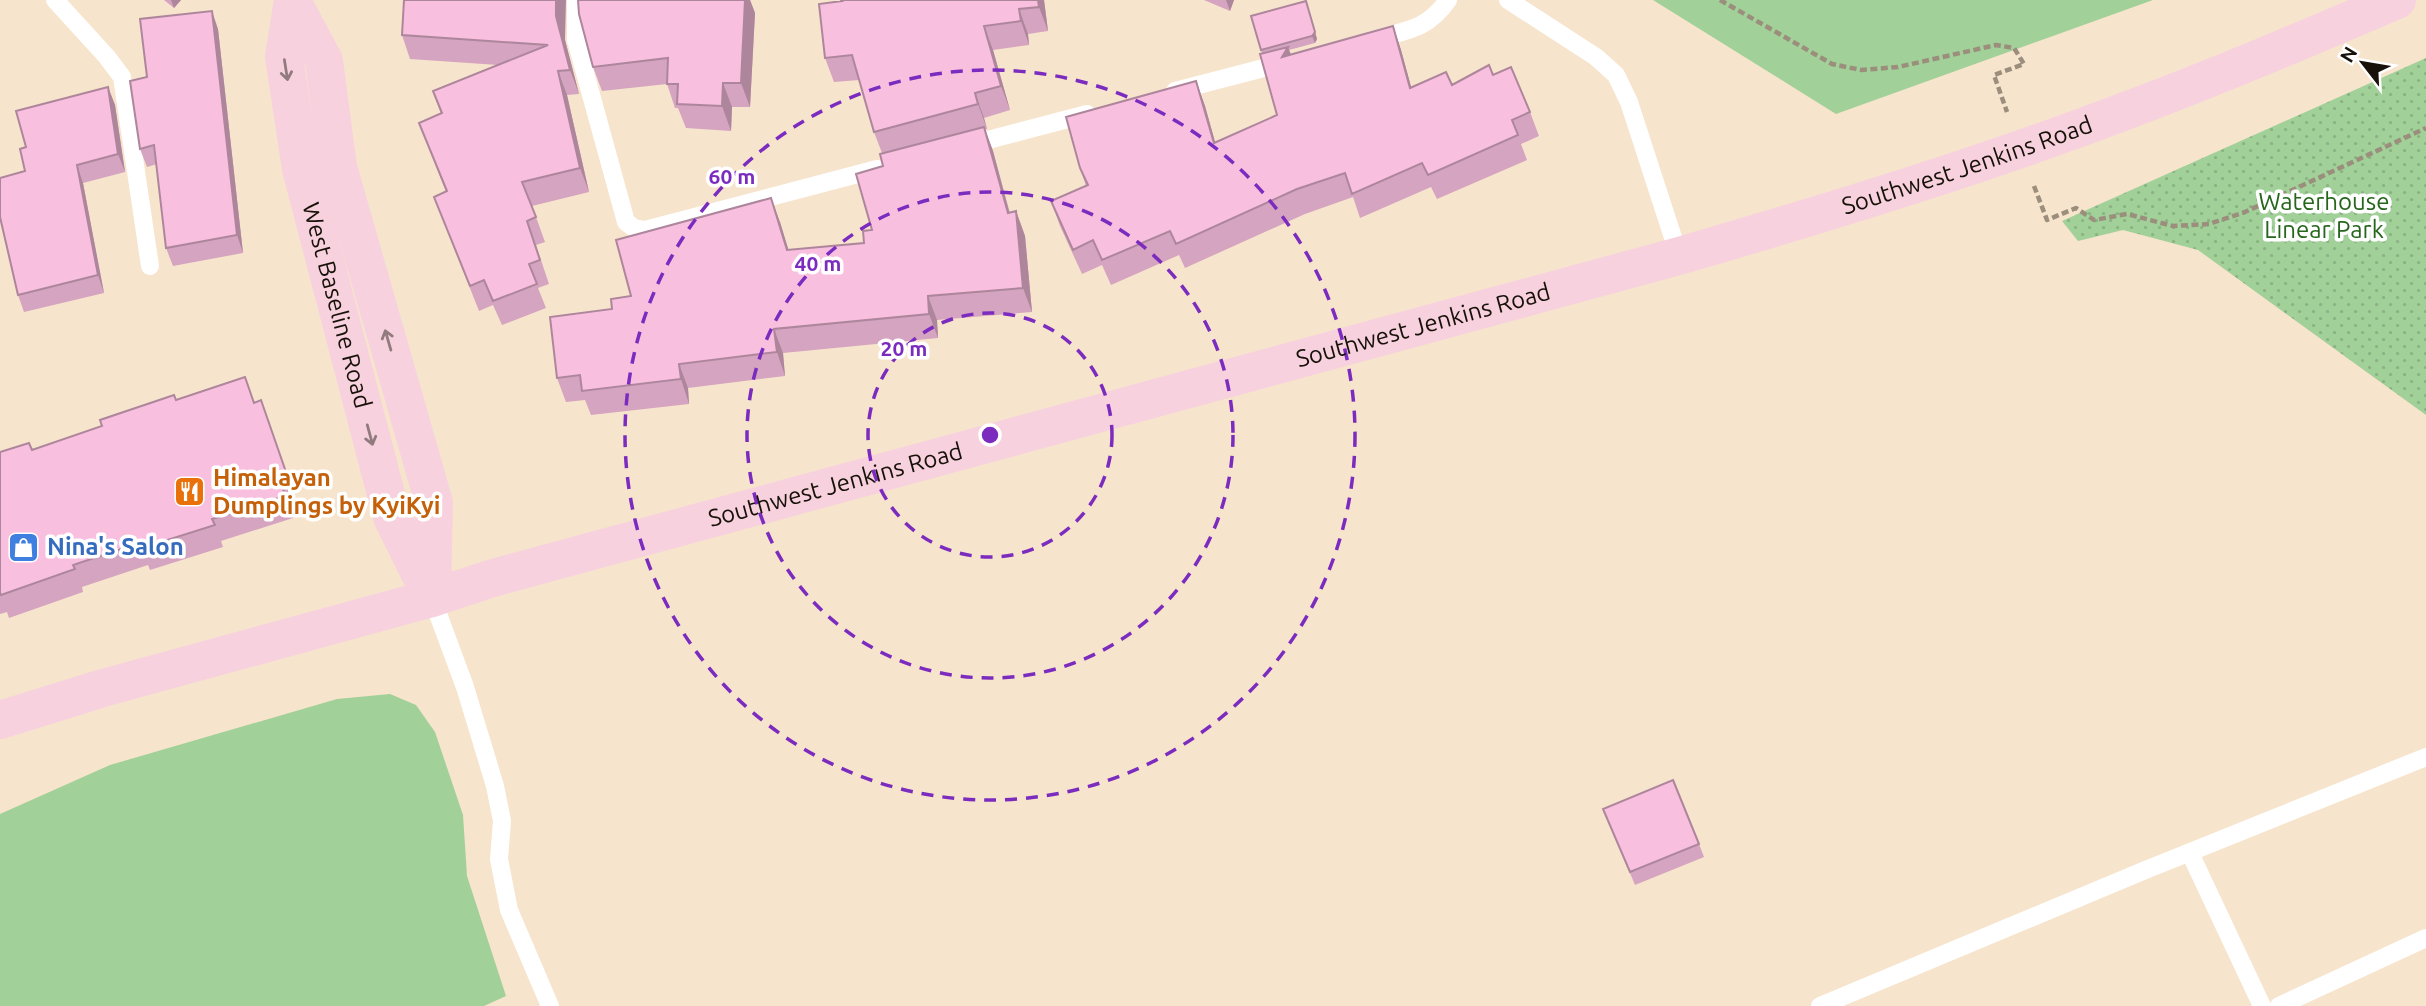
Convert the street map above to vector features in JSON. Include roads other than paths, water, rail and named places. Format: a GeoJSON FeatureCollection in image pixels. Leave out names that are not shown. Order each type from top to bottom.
{"type":"FeatureCollection","features":[{"type":"Feature","properties":{"kind":"main road","name":"Southwest Jenkins Road"},"geometry":{"type":"LineString","coordinates":[[432,598],[493,578],[1679,256],[1830,212],[2126,111],[2397,0]]}},
{"type":"Feature","properties":{"kind":"main road","name":"West Baseline Road"},"geometry":{"type":"LineString","coordinates":[[293,1],[324,61],[338,167],[434,503],[432,598]]}},
{"type":"Feature","properties":{"kind":"main road"},"geometry":{"type":"LineString","coordinates":[[0,720],[103,688],[432,598]]}},
{"type":"Feature","properties":{"kind":"lane"},"geometry":{"type":"LineString","coordinates":[[55,0],[122,77],[150,266]]}},
{"type":"Feature","properties":{"kind":"lane"},"geometry":{"type":"LineString","coordinates":[[576,0],[576,40],[626,222],[634,228],[645,230],[888,166]]}},
{"type":"Feature","properties":{"kind":"lane"},"geometry":{"type":"LineString","coordinates":[[1357,43],[1424,26],[1448,0]]}},
{"type":"Feature","properties":{"kind":"lane"},"geometry":{"type":"LineString","coordinates":[[1508,0],[1596,57],[1616,75],[1629,102],[1679,256]]}},
{"type":"Feature","properties":{"kind":"lane"},"geometry":{"type":"LineString","coordinates":[[1158,96],[1304,57]]}},
{"type":"Feature","properties":{"kind":"lane"},"geometry":{"type":"LineString","coordinates":[[942,152],[1104,110]]}},
{"type":"Feature","properties":{"kind":"lane"},"geometry":{"type":"LineString","coordinates":[[432,598],[465,687],[495,786],[502,821],[499,859],[509,911],[550,1006]]}},
{"type":"Feature","properties":{"kind":"lane"},"geometry":{"type":"LineString","coordinates":[[1820,1006],[2426,757]]}},
{"type":"Feature","properties":{"kind":"lane"},"geometry":{"type":"LineString","coordinates":[[2190,853],[2262,1006]]}},
{"type":"Feature","properties":{"kind":"lane"},"geometry":{"type":"LineString","coordinates":[[2279,1006],[2426,938]]}},
{"type":"Feature","properties":{"kind":"place","name":"Himalayan Dumplings by KyiKyi"},"geometry":{"type":"Point","coordinates":[190,492]}},
{"type":"Feature","properties":{"kind":"place","name":"Nina's Salon"},"geometry":{"type":"Point","coordinates":[24,547]}},
{"type":"Feature","properties":{"kind":"park label","name":"Waterhouse Linear Park"},"geometry":{"type":"Point","coordinates":[2324,216]}}]}
